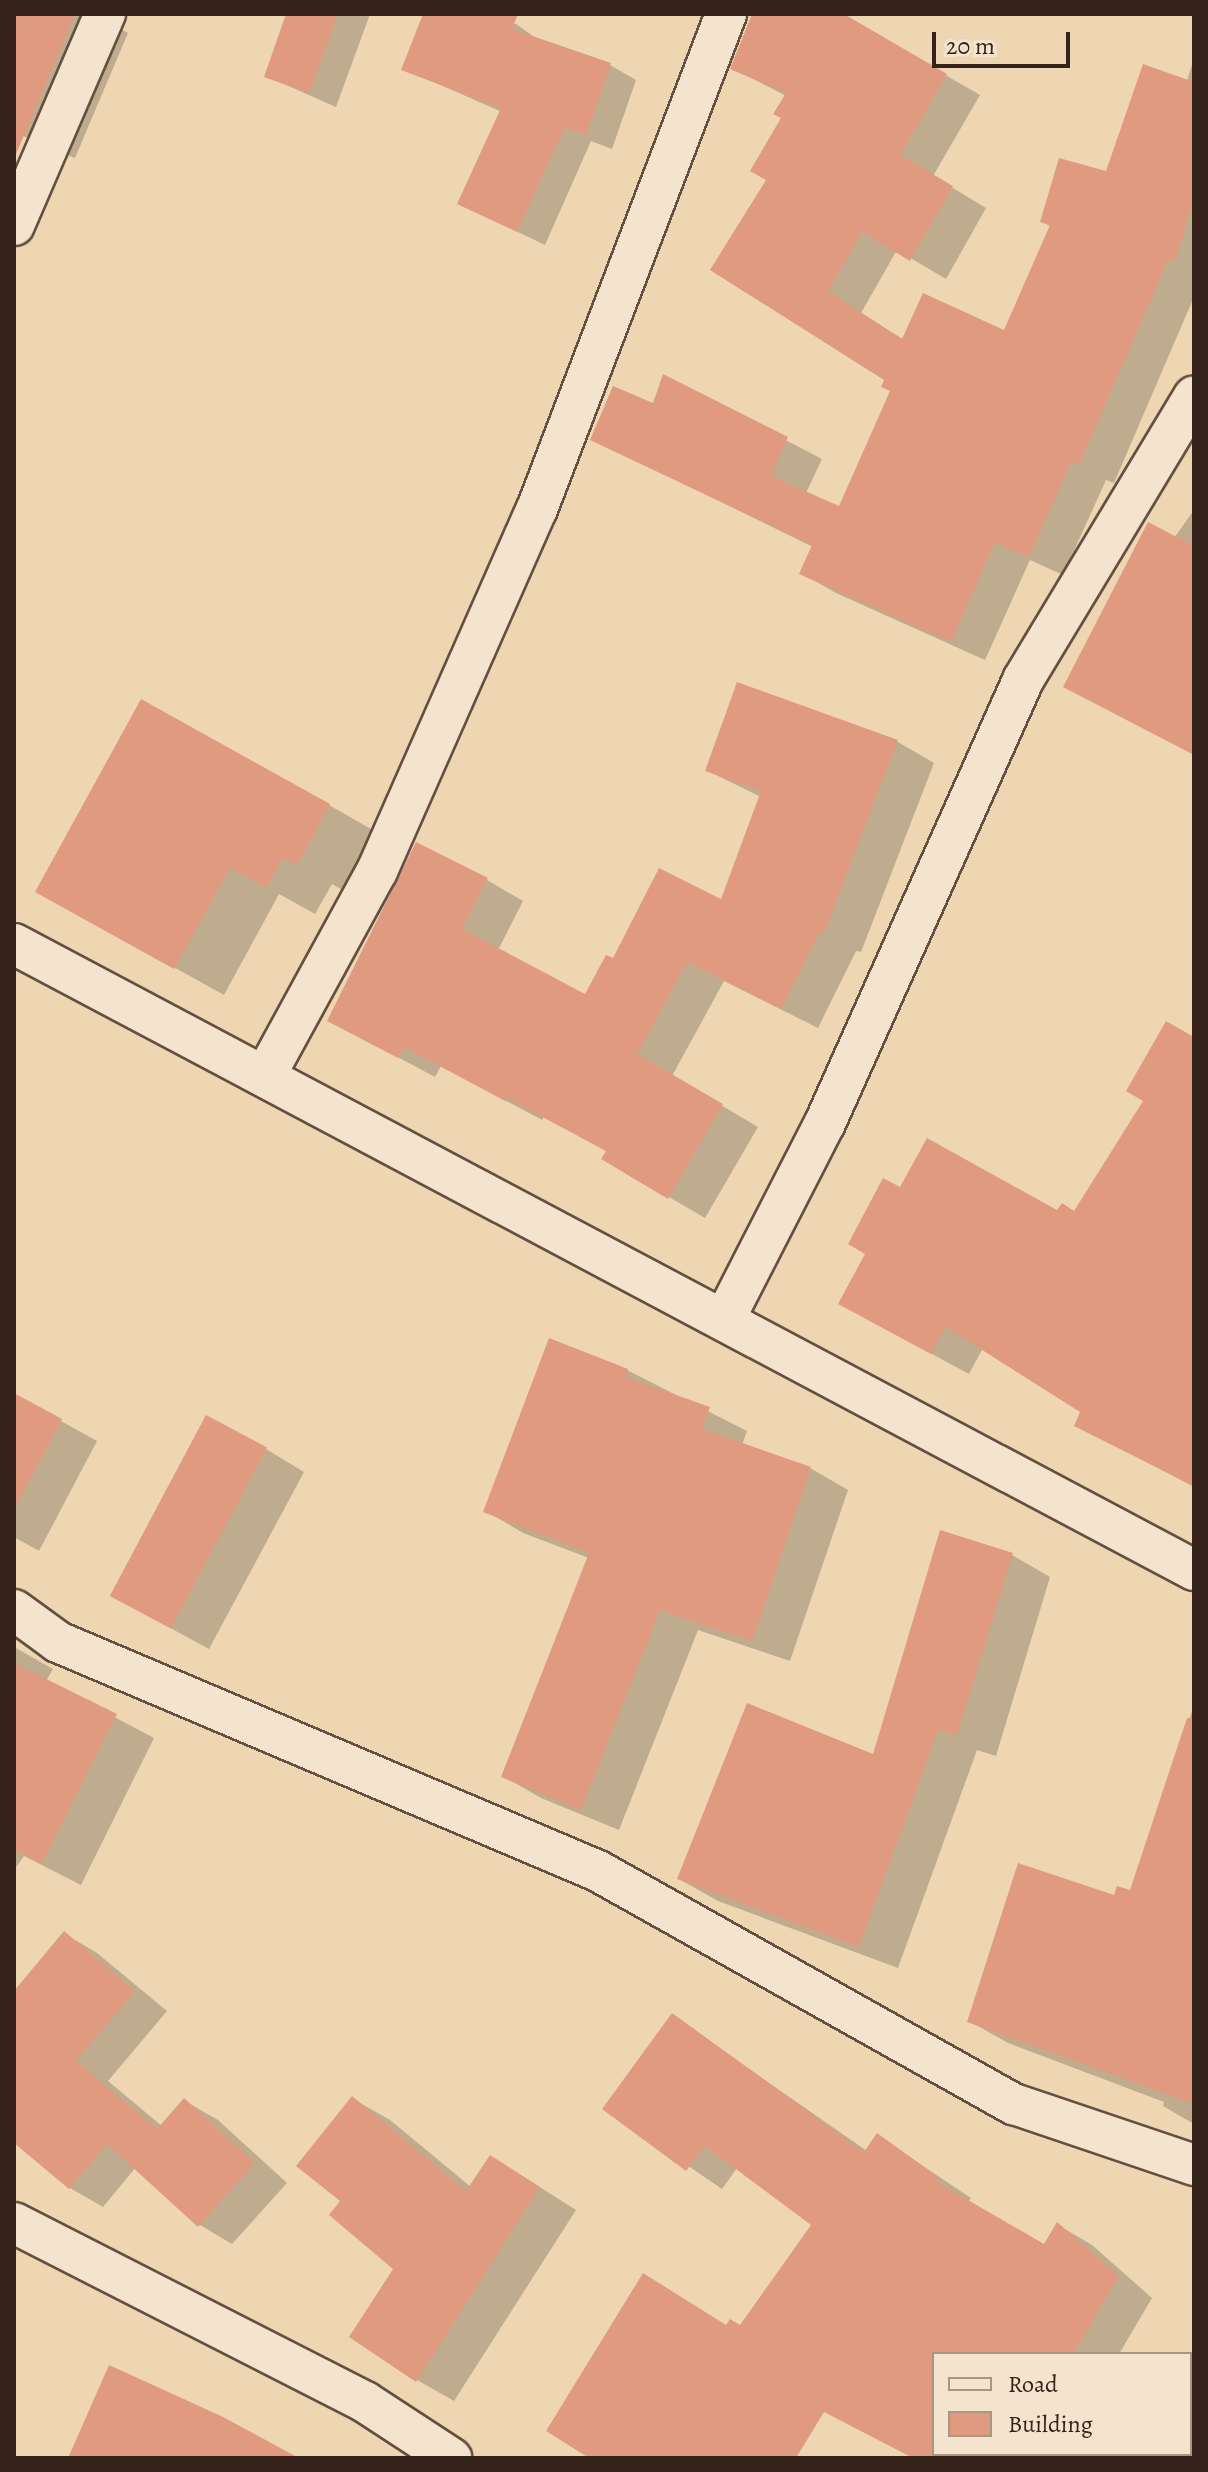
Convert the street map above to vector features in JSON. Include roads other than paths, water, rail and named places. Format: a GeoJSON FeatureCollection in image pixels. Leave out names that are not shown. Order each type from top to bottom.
{"type":"FeatureCollection","features":[{"type":"Feature","properties":{"kind":"street"},"geometry":{"type":"LineString","coordinates":[[14,225],[105,14]]}},
{"type":"Feature","properties":{"kind":"street"},"geometry":{"type":"LineString","coordinates":[[265,1076],[377,871],[537,509],[726,14]]}},
{"type":"Feature","properties":{"kind":"street"},"geometry":{"type":"LineString","coordinates":[[724,1320],[825,1123],[1023,680],[1194,397]]}},
{"type":"Feature","properties":{"kind":"street"},"geometry":{"type":"LineString","coordinates":[[14,944],[1194,1570]]}},
{"type":"Feature","properties":{"kind":"street"},"geometry":{"type":"LineString","coordinates":[[14,1610],[58,1642],[598,1871],[1014,2104],[1194,2165]]}},
{"type":"Feature","properties":{"kind":"street"},"geometry":{"type":"LineString","coordinates":[[14,2223],[365,2402],[451,2458]]}}]}
